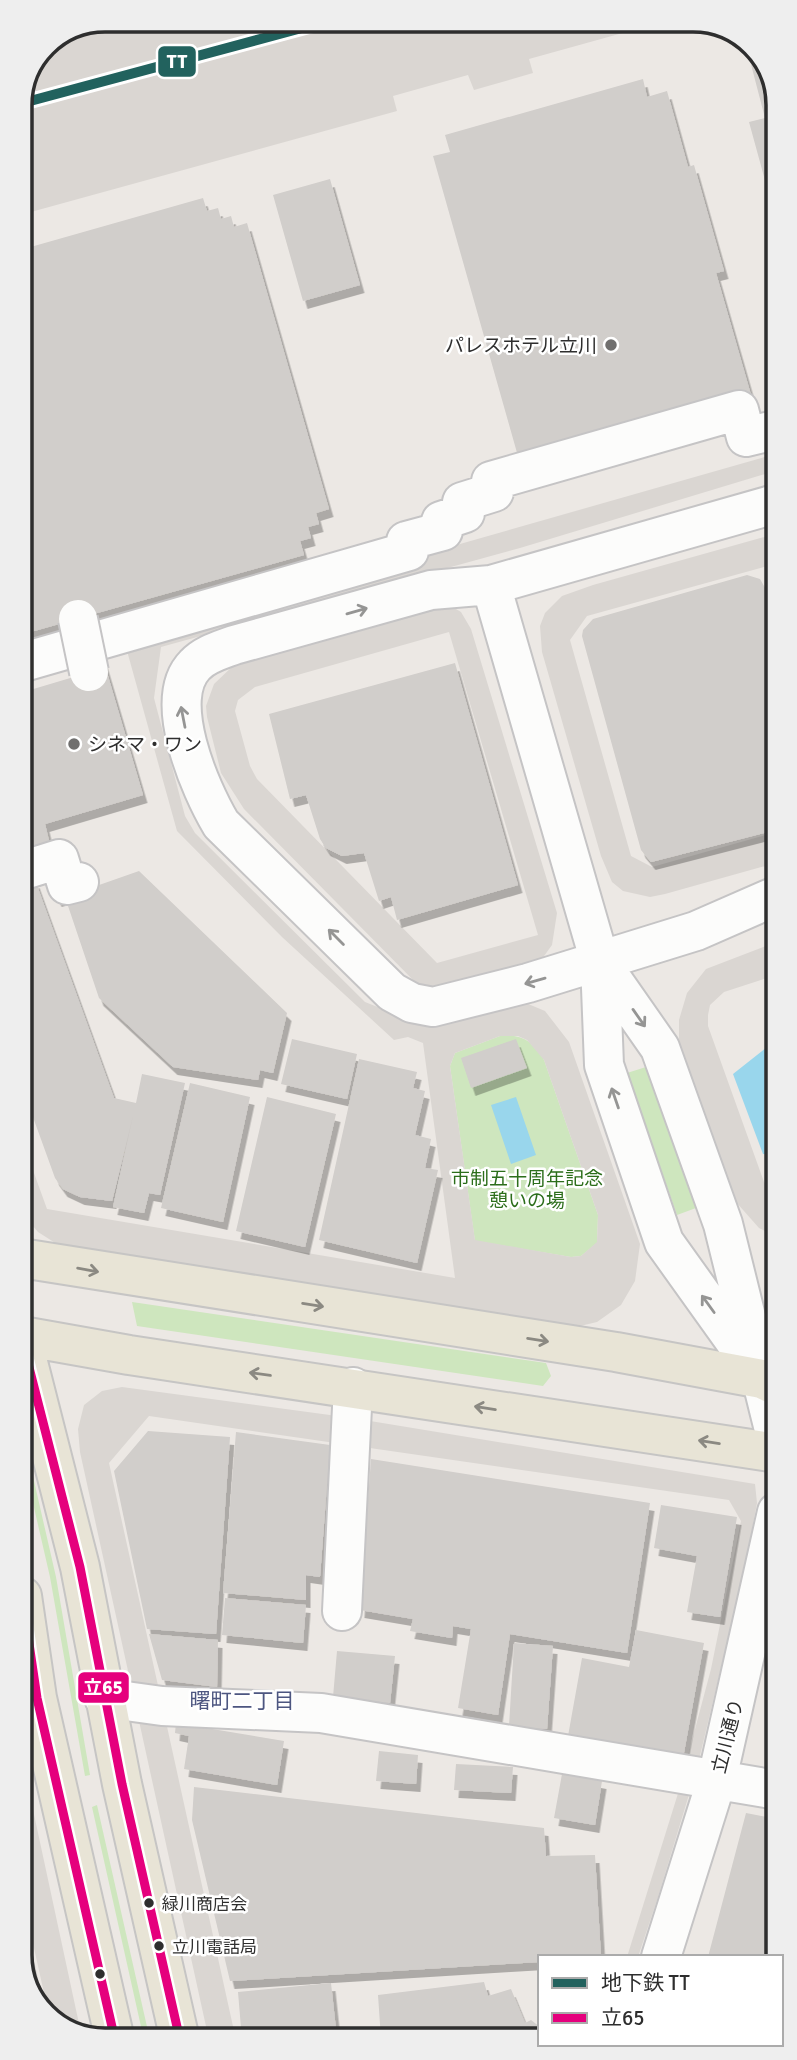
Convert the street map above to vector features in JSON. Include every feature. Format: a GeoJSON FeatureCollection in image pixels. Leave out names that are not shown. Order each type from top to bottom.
{"type":"FeatureCollection","features":[{"type":"Feature","properties":{"kind":"main road"},"geometry":{"type":"LineString","coordinates":[[32,1260],[616,1352],[766,1381]]}},
{"type":"Feature","properties":{"kind":"main road"},"geometry":{"type":"LineString","coordinates":[[32,1337],[129,1355],[766,1451]]}},
{"type":"Feature","properties":{"kind":"main road"},"geometry":{"type":"LineString","coordinates":[[32,1378],[80,1567],[104,1698],[177,2028]]}},
{"type":"Feature","properties":{"kind":"main road"},"geometry":{"type":"LineString","coordinates":[[32,1713],[112,2028]]}},
{"type":"Feature","properties":{"kind":"street"},"geometry":{"type":"LineString","coordinates":[[32,657],[96,623],[409,551],[406,541],[427,523],[443,531],[441,521],[465,513],[461,502],[494,492],[491,481],[509,470],[739,410],[746,438],[766,432]]}},
{"type":"Feature","properties":{"kind":"street"},"geometry":{"type":"LineString","coordinates":[[766,507],[491,585],[432,590],[234,645],[208,655],[194,665],[184,683],[180,709],[202,793],[221,824],[392,992],[412,1003],[433,1007],[600,962],[696,931],[766,900]]}},
{"type":"Feature","properties":{"kind":"street"},"geometry":{"type":"LineString","coordinates":[[491,585],[600,962],[604,1065],[664,1242],[766,1377]]}},
{"type":"Feature","properties":{"kind":"street"},"geometry":{"type":"LineString","coordinates":[[89,673],[96,623]]}},
{"type":"Feature","properties":{"kind":"street"},"geometry":{"type":"LineString","coordinates":[[32,868],[59,859],[67,886],[79,882]]}},
{"type":"Feature","properties":{"kind":"street"},"geometry":{"type":"LineString","coordinates":[[600,962],[660,1048],[723,1224],[766,1369]]}},
{"type":"Feature","properties":{"kind":"street"},"geometry":{"type":"LineString","coordinates":[[342,1611],[353,1387]]}},
{"type":"Feature","properties":{"kind":"street","name":"立川通り"},"geometry":{"type":"LineString","coordinates":[[662,1955],[717,1779],[766,1561]]}},
{"type":"Feature","properties":{"kind":"street"},"geometry":{"type":"LineString","coordinates":[[104,1698],[162,1706],[321,1713],[766,1788]]}},
{"type":"Feature","properties":{"kind":"green space","name":"市制五十周年記念 憩いの場"},"geometry":{"type":"Polygon","coordinates":[[[508,1035],[526,1040],[544,1060],[598,1215],[597,1243],[581,1256],[571,1257],[475,1241],[450,1066],[455,1053],[508,1035]]]}},
{"type":"Feature","properties":{"kind":"green space"},"geometry":{"type":"Polygon","coordinates":[[[646,1067],[696,1208],[677,1215],[627,1073],[646,1067]]]}},
{"type":"Feature","properties":{"kind":"green space"},"geometry":{"type":"Polygon","coordinates":[[[132,1302],[546,1363],[551,1376],[543,1386],[137,1326],[132,1302]]]}},
{"type":"Feature","properties":{"kind":"green space"},"geometry":{"type":"Polygon","coordinates":[[[32,1472],[56,1577],[90,1775],[85,1776],[50,1577],[32,1499],[32,1472]]]}},
{"type":"Feature","properties":{"kind":"green space"},"geometry":{"type":"Polygon","coordinates":[[[97,1805],[147,2028],[141,2028],[92,1807],[97,1805]]]}},
{"type":"Feature","properties":{"kind":"shaded area"},"geometry":{"type":"Polygon","coordinates":[[[105,32],[626,32],[529,59],[533,73],[474,90],[468,75],[393,96],[397,111],[32,212],[34,86],[47,60],[64,44],[77,37],[105,32]]]}},
{"type":"Feature","properties":{"kind":"shaded area"},"geometry":{"type":"Polygon","coordinates":[[[766,457],[766,474],[520,548],[161,647],[154,698],[185,816],[195,833],[365,1002],[405,1018],[521,1001],[545,1011],[569,1042],[640,1244],[635,1281],[621,1305],[597,1322],[580,1326],[111,1256],[60,1246],[38,1232],[32,1225],[32,1167],[47,1209],[455,1278],[423,1043],[408,1037],[394,1040],[282,937],[177,831],[124,640],[766,457]],[[500,1036],[455,1053],[450,1066],[475,1240],[571,1257],[581,1256],[597,1242],[598,1215],[544,1060],[527,1040],[518,1036],[500,1036]]]}},
{"type":"Feature","properties":{"kind":"shaded area"},"geometry":{"type":"Polygon","coordinates":[[[766,537],[766,566],[587,616],[570,640],[631,856],[652,867],[766,835],[766,866],[650,897],[623,891],[612,882],[601,856],[542,652],[540,626],[545,613],[562,596],[766,537]]]}},
{"type":"Feature","properties":{"kind":"shaded area"},"geometry":{"type":"Polygon","coordinates":[[[436,605],[451,606],[461,612],[471,629],[557,913],[552,945],[539,963],[453,990],[420,987],[244,809],[221,773],[206,706],[214,684],[234,665],[436,605]],[[449,632],[255,687],[238,700],[235,711],[250,766],[257,779],[437,963],[538,935],[449,632]]]}},
{"type":"Feature","properties":{"kind":"shaded area"},"geometry":{"type":"Polygon","coordinates":[[[766,946],[766,978],[724,992],[710,1005],[708,1026],[766,1184],[766,1232],[759,1228],[736,1202],[679,1041],[679,1020],[687,993],[706,969],[766,946]]]}},
{"type":"Feature","properties":{"kind":"shaded area"},"geometry":{"type":"Polygon","coordinates":[[[122,1387],[352,1418],[755,1484],[757,1503],[745,1567],[698,1764],[686,1763],[711,1669],[741,1521],[729,1500],[149,1416],[109,1463],[233,2028],[206,2028],[80,1452],[78,1429],[84,1405],[102,1391],[122,1387]]]}},
{"type":"Feature","properties":{"kind":"shaded area"},"geometry":{"type":"Polygon","coordinates":[[[680,1787],[691,1788],[639,1955],[628,1955],[680,1787]]]}},
{"type":"Feature","properties":{"kind":"shaded area"},"geometry":{"type":"Polygon","coordinates":[[[32,1805],[79,2024],[60,2013],[45,1997],[32,1939],[32,1805]]]}},
{"type":"Feature","properties":{"kind":"water"},"geometry":{"type":"Polygon","coordinates":[[[766,1048],[766,1154],[763,1154],[733,1074],[766,1048]]]}},
{"type":"Feature","properties":{"kind":"water"},"geometry":{"type":"Polygon","coordinates":[[[516,1097],[536,1155],[511,1164],[491,1105],[516,1097]]]}},
{"type":"Feature","properties":{"kind":"building"},"geometry":{"type":"Polygon","coordinates":[[[750,60],[762,81],[765,95],[766,184],[749,122],[765,118],[750,60]]]}},
{"type":"Feature","properties":{"kind":"building","name":"パレスホテル立川"},"geometry":{"type":"Polygon","coordinates":[[[643,79],[647,97],[667,91],[688,167],[694,165],[724,271],[716,273],[757,416],[525,481],[433,156],[450,152],[445,135],[643,79]]]}},
{"type":"Feature","properties":{"kind":"building"},"geometry":{"type":"Polygon","coordinates":[[[330,179],[360,285],[303,301],[273,195],[330,179]]]}},
{"type":"Feature","properties":{"kind":"building"},"geometry":{"type":"Polygon","coordinates":[[[203,198],[207,211],[218,208],[221,219],[231,216],[234,227],[247,223],[329,509],[316,513],[319,524],[308,527],[311,538],[300,541],[304,555],[90,615],[143,795],[45,824],[50,845],[32,851],[32,689],[77,676],[66,622],[32,632],[32,247],[203,198]]]}},
{"type":"Feature","properties":{"kind":"building"},"geometry":{"type":"Polygon","coordinates":[[[747,575],[760,579],[766,592],[766,833],[651,862],[641,850],[582,636],[583,630],[593,619],[747,575]]]}},
{"type":"Feature","properties":{"kind":"building"},"geometry":{"type":"Polygon","coordinates":[[[455,663],[518,885],[397,920],[391,897],[379,901],[364,853],[342,856],[326,848],[320,839],[306,795],[290,799],[269,714],[455,663]]]}},
{"type":"Feature","properties":{"kind":"building"},"geometry":{"type":"Polygon","coordinates":[[[68,845],[82,891],[139,871],[287,1013],[273,1073],[260,1070],[258,1080],[173,1067],[99,998],[65,897],[57,899],[49,874],[32,879],[32,856],[68,845]]]}},
{"type":"Feature","properties":{"kind":"building"},"geometry":{"type":"Polygon","coordinates":[[[35,880],[114,1098],[136,1103],[142,1074],[185,1083],[160,1195],[149,1193],[144,1213],[113,1207],[133,1116],[112,1201],[80,1197],[63,1189],[55,1178],[32,1114],[32,881],[35,880]]]}},
{"type":"Feature","properties":{"kind":"building"},"geometry":{"type":"Polygon","coordinates":[[[292,1039],[357,1054],[347,1099],[281,1084],[292,1039]]]}},
{"type":"Feature","properties":{"kind":"building"},"geometry":{"type":"Polygon","coordinates":[[[516,1039],[527,1068],[471,1088],[461,1058],[516,1039]]]}},
{"type":"Feature","properties":{"kind":"building"},"geometry":{"type":"Polygon","coordinates":[[[359,1059],[417,1072],[413,1088],[425,1091],[415,1135],[431,1139],[425,1168],[438,1170],[417,1263],[319,1240],[359,1059]]]}},
{"type":"Feature","properties":{"kind":"building"},"geometry":{"type":"Polygon","coordinates":[[[190,1083],[250,1097],[223,1222],[161,1208],[190,1083]]]}},
{"type":"Feature","properties":{"kind":"building"},"geometry":{"type":"Polygon","coordinates":[[[267,1097],[336,1114],[305,1247],[236,1231],[267,1097]]]}},
{"type":"Feature","properties":{"kind":"building"},"geometry":{"type":"Polygon","coordinates":[[[148,1431],[230,1437],[216,1634],[147,1629],[114,1471],[148,1431]]]}},
{"type":"Feature","properties":{"kind":"building"},"geometry":{"type":"Polygon","coordinates":[[[236,1432],[330,1445],[320,1577],[306,1575],[306,1600],[223,1593],[236,1432]]]}},
{"type":"Feature","properties":{"kind":"building"},"geometry":{"type":"Polygon","coordinates":[[[371,1459],[650,1503],[627,1653],[510,1634],[498,1715],[458,1708],[471,1629],[453,1626],[452,1638],[410,1631],[413,1619],[360,1610],[371,1459]]]}},
{"type":"Feature","properties":{"kind":"building"},"geometry":{"type":"Polygon","coordinates":[[[661,1505],[737,1517],[720,1617],[687,1612],[697,1556],[654,1548],[661,1505]]]}},
{"type":"Feature","properties":{"kind":"building"},"geometry":{"type":"Polygon","coordinates":[[[225,1598],[306,1605],[303,1643],[222,1635],[225,1598]]]}},
{"type":"Feature","properties":{"kind":"building"},"geometry":{"type":"Polygon","coordinates":[[[636,1630],[704,1643],[683,1758],[568,1736],[582,1658],[629,1667],[636,1630]]]}},
{"type":"Feature","properties":{"kind":"building"},"geometry":{"type":"Polygon","coordinates":[[[149,1634],[218,1640],[217,1687],[162,1680],[149,1634]]]}},
{"type":"Feature","properties":{"kind":"building"},"geometry":{"type":"Polygon","coordinates":[[[514,1643],[553,1646],[547,1729],[509,1726],[514,1643]]]}},
{"type":"Feature","properties":{"kind":"building"},"geometry":{"type":"Polygon","coordinates":[[[337,1651],[395,1656],[390,1703],[333,1697],[337,1651]]]}},
{"type":"Feature","properties":{"kind":"building"},"geometry":{"type":"Polygon","coordinates":[[[176,1723],[284,1741],[277,1785],[184,1769],[189,1736],[175,1733],[176,1723]]]}},
{"type":"Feature","properties":{"kind":"building"},"geometry":{"type":"Polygon","coordinates":[[[379,1751],[418,1755],[416,1784],[376,1781],[379,1751]]]}},
{"type":"Feature","properties":{"kind":"building"},"geometry":{"type":"Polygon","coordinates":[[[456,1764],[513,1767],[511,1793],[454,1790],[456,1764]]]}},
{"type":"Feature","properties":{"kind":"building"},"geometry":{"type":"Polygon","coordinates":[[[562,1774],[602,1781],[595,1825],[554,1818],[562,1774]]]}},
{"type":"Feature","properties":{"kind":"building"},"geometry":{"type":"Polygon","coordinates":[[[194,1787],[544,1828],[546,1856],[595,1855],[601,1955],[538,1955],[538,1962],[230,1981],[192,1820],[194,1787]]]}},
{"type":"Feature","properties":{"kind":"building"},"geometry":{"type":"Polygon","coordinates":[[[746,1813],[766,1817],[766,1955],[709,1955],[746,1813]]]}},
{"type":"Feature","properties":{"kind":"building"},"geometry":{"type":"Polygon","coordinates":[[[484,1982],[488,1996],[511,1989],[525,2023],[531,2020],[538,2028],[380,2028],[378,1995],[484,1982]]]}},
{"type":"Feature","properties":{"kind":"building"},"geometry":{"type":"Polygon","coordinates":[[[331,1983],[336,2028],[241,2028],[238,1992],[331,1983]]]}},
{"type":"Feature","properties":{"kind":"metro line","name":"TT"},"geometry":{"type":"LineString","coordinates":[[32,101],[287,32]]}},
{"type":"Feature","properties":{"kind":"transit line","name":"立65"},"geometry":{"type":"LineString","coordinates":[[32,1379],[80,1567],[122,1784],[177,2028]]}},
{"type":"Feature","properties":{"kind":"transit line","name":"立65"},"geometry":{"type":"LineString","coordinates":[[32,1664],[37,1698],[112,2028]]}},
{"type":"Feature","properties":{"kind":"place","name":"パレスホテル立川"},"geometry":{"type":"Point","coordinates":[611,345]}},
{"type":"Feature","properties":{"kind":"place","name":"シネマ・ワン"},"geometry":{"type":"Point","coordinates":[74,744]}},
{"type":"Feature","properties":{"kind":"place","name":"緑川商店会"},"geometry":{"type":"Point","coordinates":[149,1903]}},
{"type":"Feature","properties":{"kind":"place","name":"立川電話局"},"geometry":{"type":"Point","coordinates":[159,1946]}},
{"type":"Feature","properties":{"kind":"district","name":"曙町二丁目"},"geometry":{"type":"Point","coordinates":[242,1701]}}]}
